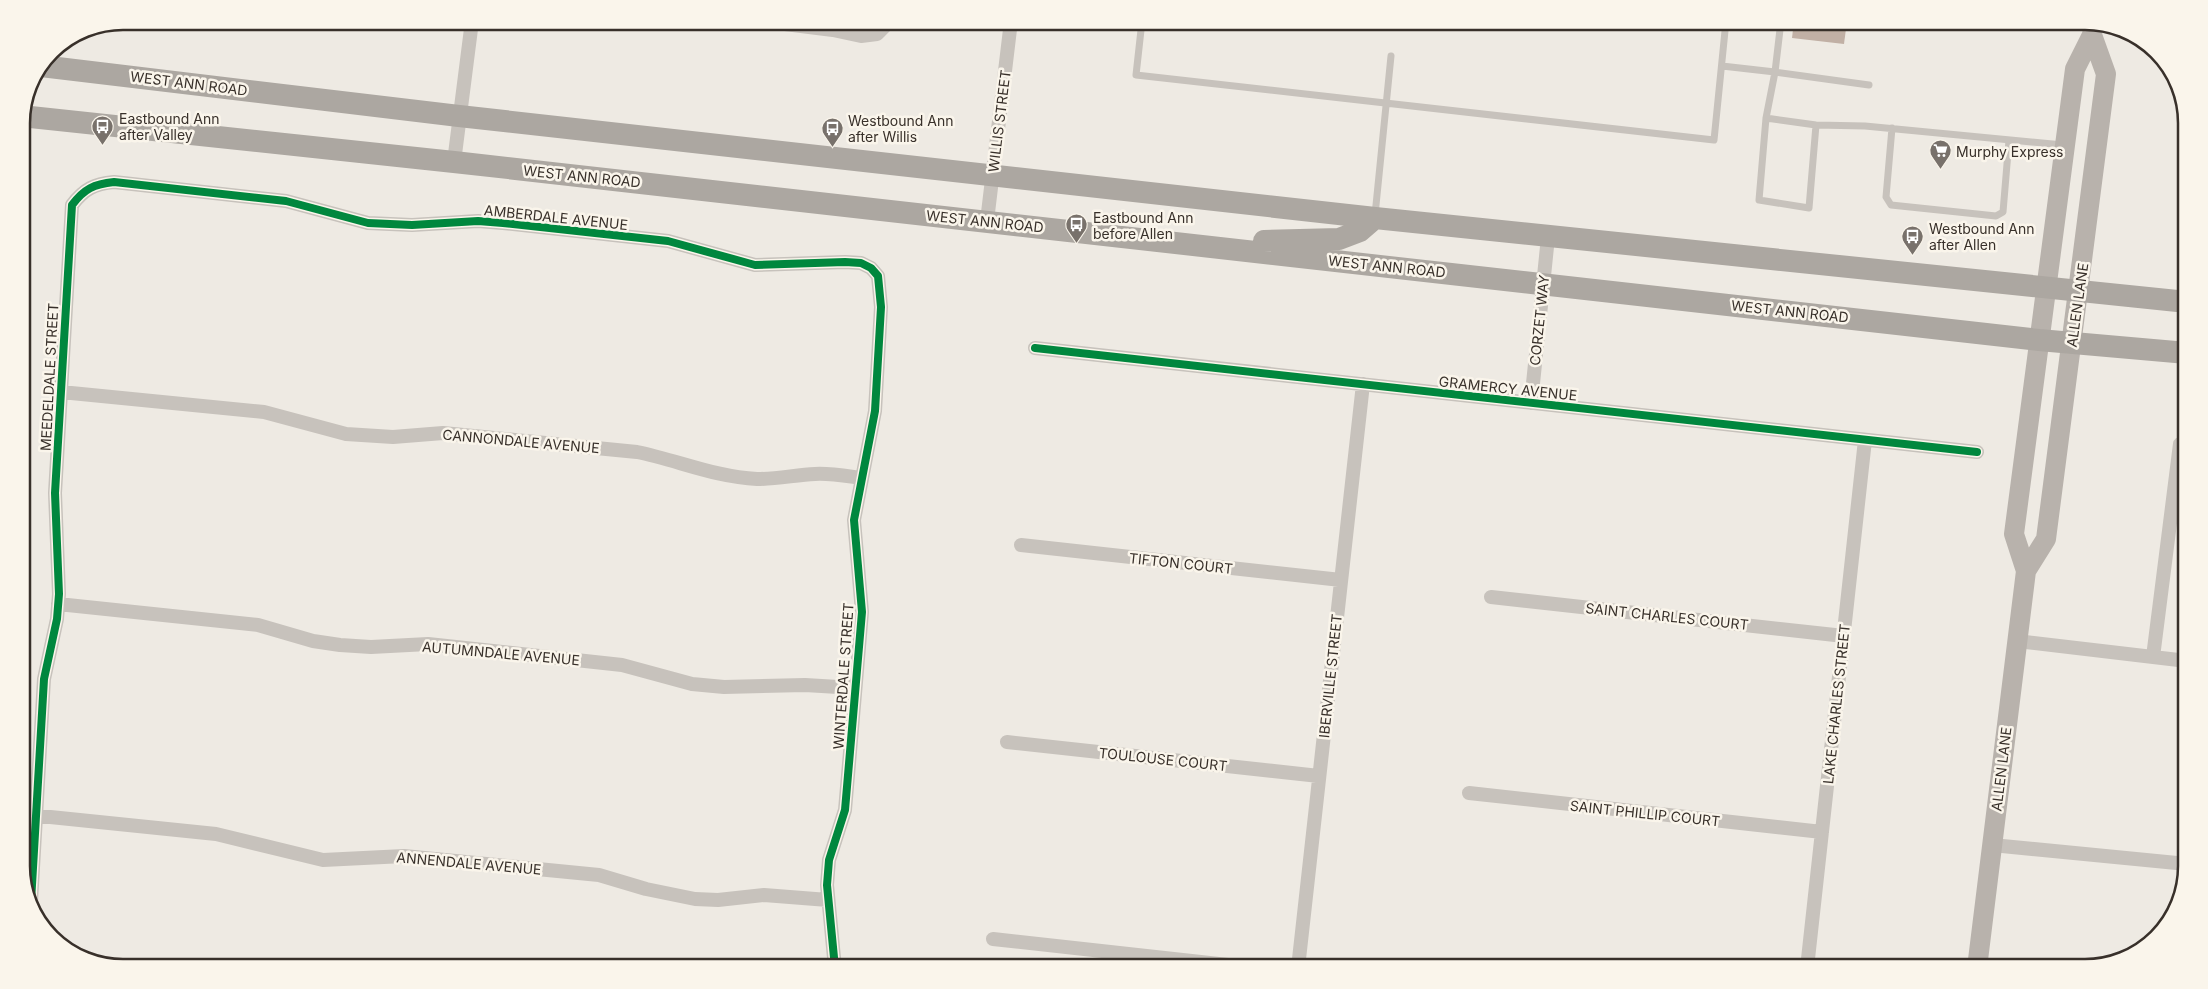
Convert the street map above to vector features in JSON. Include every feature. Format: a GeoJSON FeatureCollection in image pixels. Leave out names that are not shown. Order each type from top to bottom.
{"type":"FeatureCollection","features":[{"type":"Feature","properties":{"kind":"main road","name":"ALLEN LANE"},"geometry":{"type":"LineString","coordinates":[[2026,570],[2014,534],[2075,69],[2092,31]]}},
{"type":"Feature","properties":{"kind":"main road","name":"ALLEN LANE"},"geometry":{"type":"LineString","coordinates":[[1978,959],[2026,570],[2046,539],[2106,74],[2093,31]]}},
{"type":"Feature","properties":{"kind":"main road","name":"WEST ANN ROAD"},"geometry":{"type":"LineString","coordinates":[[48,67],[459,116],[992,176],[1548,237],[2178,301]]}},
{"type":"Feature","properties":{"kind":"main road","name":"WEST ANN ROAD"},"geometry":{"type":"LineString","coordinates":[[30,117],[987,221],[2039,340],[2178,352]]}},
{"type":"Feature","properties":{"kind":"main road"},"geometry":{"type":"LineString","coordinates":[[1178,243],[1339,239],[1360,232],[1375,218]]}},
{"type":"Feature","properties":{"kind":"street"},"geometry":{"type":"LineString","coordinates":[[454,162],[471,30]]}},
{"type":"Feature","properties":{"kind":"street"},"geometry":{"type":"LineString","coordinates":[[833,30],[862,36],[877,34],[881,30]]}},
{"type":"Feature","properties":{"kind":"street","name":"WILLIS STREET"},"geometry":{"type":"LineString","coordinates":[[987,221],[1010,30]]}},
{"type":"Feature","properties":{"kind":"street","name":"AMBERDALE AVENUE"},"geometry":{"type":"LineString","coordinates":[[88,188],[100,183],[114,182],[286,201],[368,223],[394,225],[503,223],[668,242],[755,265],[845,262],[860,263],[871,268]]}},
{"type":"Feature","properties":{"kind":"street","name":"MEEDELDALE STREET"},"geometry":{"type":"LineString","coordinates":[[32,884],[44,679],[58,604],[60,568],[55,493],[72,205],[88,188]]}},
{"type":"Feature","properties":{"kind":"street","name":"CORZET WAY"},"geometry":{"type":"LineString","coordinates":[[1531,403],[1548,237]]}},
{"type":"Feature","properties":{"kind":"street","name":"WINTERDALE STREET"},"geometry":{"type":"LineString","coordinates":[[834,959],[827,885],[829,860],[845,810],[862,612],[854,520],[875,410],[881,307],[878,276],[871,268]]}},
{"type":"Feature","properties":{"kind":"street","name":"GRAMERCY AVENUE"},"geometry":{"type":"LineString","coordinates":[[1035,348],[1977,452]]}},
{"type":"Feature","properties":{"kind":"street","name":"IBERVILLE STREET"},"geometry":{"type":"LineString","coordinates":[[1299,959],[1363,384]]}},
{"type":"Feature","properties":{"kind":"street","name":"CANNONDALE AVENUE"},"geometry":{"type":"LineString","coordinates":[[61,392],[264,412],[353,435],[393,437],[443,433],[637,452],[668,458],[691,467],[758,479],[817,474],[861,478]]}},
{"type":"Feature","properties":{"kind":"street","name":"LAKE CHARLES STREET"},"geometry":{"type":"LineString","coordinates":[[1808,959],[1865,440]]}},
{"type":"Feature","properties":{"kind":"street"},"geometry":{"type":"LineString","coordinates":[[2153,658],[2178,460]]}},
{"type":"Feature","properties":{"kind":"street","name":"TIFTON COURT"},"geometry":{"type":"LineString","coordinates":[[1021,545],[1341,580]]}},
{"type":"Feature","properties":{"kind":"street","name":"SAINT CHARLES COURT"},"geometry":{"type":"LineString","coordinates":[[1491,597],[1844,636]]}},
{"type":"Feature","properties":{"kind":"street","name":"AUTUMNDALE AVENUE"},"geometry":{"type":"LineString","coordinates":[[58,604],[258,625],[314,641],[340,645],[371,647],[428,644],[622,665],[692,684],[724,687],[805,685],[856,688]]}},
{"type":"Feature","properties":{"kind":"street"},"geometry":{"type":"LineString","coordinates":[[2017,641],[2178,661]]}},
{"type":"Feature","properties":{"kind":"street","name":"TOULOUSE COURT"},"geometry":{"type":"LineString","coordinates":[[1007,742],[1319,776]]}},
{"type":"Feature","properties":{"kind":"street","name":"SAINT PHILLIP COURT"},"geometry":{"type":"LineString","coordinates":[[1469,793],[1822,832]]}},
{"type":"Feature","properties":{"kind":"street","name":"ANNENDALE AVENUE"},"geometry":{"type":"LineString","coordinates":[[30,815],[216,834],[324,860],[404,856],[599,875],[646,889],[695,899],[718,900],[764,895],[828,900]]}},
{"type":"Feature","properties":{"kind":"street"},"geometry":{"type":"LineString","coordinates":[[1992,845],[2178,863]]}},
{"type":"Feature","properties":{"kind":"street"},"geometry":{"type":"LineString","coordinates":[[993,939],[1174,959]]}},
{"type":"Feature","properties":{"kind":"lane"},"geometry":{"type":"LineString","coordinates":[[1141,30],[1136,75],[1714,140],[1725,30]]}},
{"type":"Feature","properties":{"kind":"lane"},"geometry":{"type":"LineString","coordinates":[[1780,30],[1775,72],[1766,118],[1760,200],[1809,208],[1816,125]]}},
{"type":"Feature","properties":{"kind":"lane"},"geometry":{"type":"LineString","coordinates":[[1375,218],[1391,56]]}},
{"type":"Feature","properties":{"kind":"lane"},"geometry":{"type":"LineString","coordinates":[[1722,66],[1869,85]]}},
{"type":"Feature","properties":{"kind":"lane"},"geometry":{"type":"LineString","coordinates":[[1766,118],[1816,125],[1892,128],[2065,145]]}},
{"type":"Feature","properties":{"kind":"lane"},"geometry":{"type":"LineString","coordinates":[[1892,128],[1886,198],[1891,205],[1996,216],[2003,212],[2009,140]]}},
{"type":"Feature","properties":{"kind":"building"},"geometry":{"type":"Polygon","coordinates":[[[1793,30],[1846,30],[1844,44],[1792,38],[1793,30]]]}},
{"type":"Feature","properties":{"kind":"cycle path"},"geometry":{"type":"LineString","coordinates":[[32,884],[44,679],[57,619],[59,594],[55,493],[72,205],[90,188],[114,182],[286,201],[368,223],[412,225],[478,221],[503,223],[668,241],[755,265],[845,262],[861,263],[871,268],[878,276],[881,307],[875,411],[854,520],[862,612],[845,810],[829,860],[827,885],[834,959]]}},
{"type":"Feature","properties":{"kind":"cycle path"},"geometry":{"type":"LineString","coordinates":[[1035,348],[1977,452]]}},
{"type":"Feature","properties":{"kind":"place","name":"Eastbound Ann after Valley"},"geometry":{"type":"Point","coordinates":[103,145]}},
{"type":"Feature","properties":{"kind":"place","name":"Westbound Ann after Willis"},"geometry":{"type":"Point","coordinates":[832,147]}},
{"type":"Feature","properties":{"kind":"place","name":"Murphy Express"},"geometry":{"type":"Point","coordinates":[1940,170]}},
{"type":"Feature","properties":{"kind":"place","name":"Eastbound Ann before Allen"},"geometry":{"type":"Point","coordinates":[1077,244]}},
{"type":"Feature","properties":{"kind":"place","name":"Westbound Ann after Allen"},"geometry":{"type":"Point","coordinates":[1913,255]}}]}
